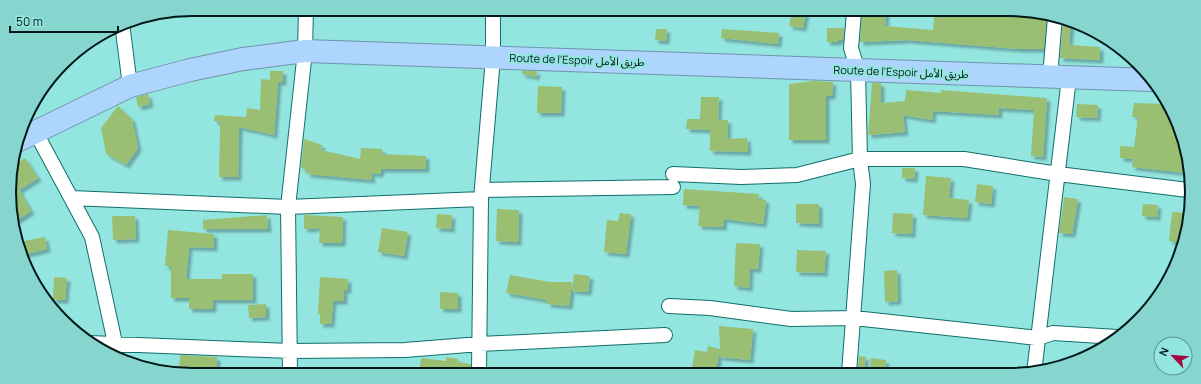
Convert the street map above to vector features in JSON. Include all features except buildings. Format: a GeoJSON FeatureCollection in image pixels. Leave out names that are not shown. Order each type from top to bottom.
{"type":"FeatureCollection","features":[{"type":"Feature","properties":{"kind":"highway","name":"Route de l’Espoir طريق الأمل"},"geometry":{"type":"LineString","coordinates":[[27,135],[130,86],[190,70],[228,62],[305,51],[1144,80]]}},
{"type":"Feature","properties":{"kind":"street"},"geometry":{"type":"LineString","coordinates":[[290,368],[288,207],[305,51],[306,16]]}},
{"type":"Feature","properties":{"kind":"street"},"geometry":{"type":"LineString","coordinates":[[479,368],[482,195],[493,58],[493,16]]}},
{"type":"Feature","properties":{"kind":"street"},"geometry":{"type":"LineString","coordinates":[[849,368],[863,184],[860,158],[858,71],[851,48],[854,16]]}},
{"type":"Feature","properties":{"kind":"street"},"geometry":{"type":"LineString","coordinates":[[1035,366],[1058,174],[1060,78],[1055,22]]}},
{"type":"Feature","properties":{"kind":"street"},"geometry":{"type":"LineString","coordinates":[[123,30],[130,86]]}},
{"type":"Feature","properties":{"kind":"street"},"geometry":{"type":"LineString","coordinates":[[27,135],[71,198],[92,237],[115,349],[405,350],[480,344],[665,335]]}},
{"type":"Feature","properties":{"kind":"street"},"geometry":{"type":"LineString","coordinates":[[71,198],[288,207],[673,181],[797,175],[860,158],[964,159],[1058,174],[1185,190]]}},
{"type":"Feature","properties":{"kind":"street"},"geometry":{"type":"LineString","coordinates":[[668,306],[710,308],[791,319],[854,318],[1038,338],[1053,333],[1110,336]]}}]}
